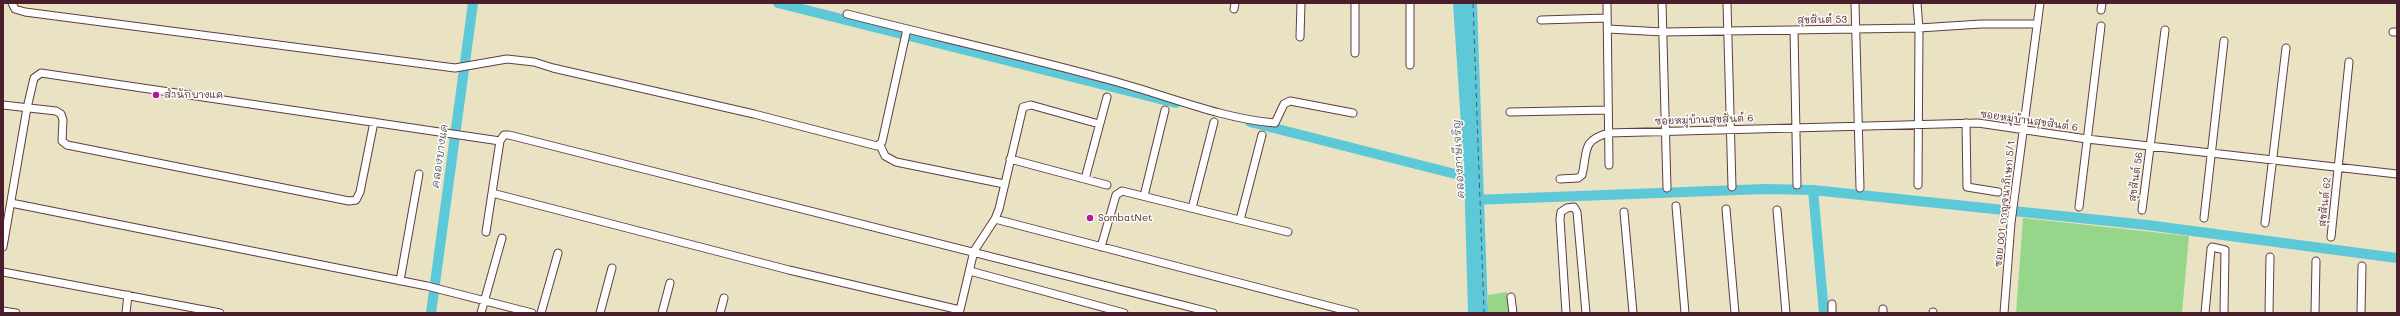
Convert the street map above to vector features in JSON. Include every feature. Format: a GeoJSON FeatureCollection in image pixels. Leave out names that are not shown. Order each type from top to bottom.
{"type":"FeatureCollection","features":[{"type":"Feature","properties":{"kind":"street"},"geometry":{"type":"LineString","coordinates":[[12,3],[15,9],[25,12],[455,68],[507,59],[534,62],[553,68],[880,145]]}},
{"type":"Feature","properties":{"kind":"street"},"geometry":{"type":"LineString","coordinates":[[1300,37],[1301,3]]}},
{"type":"Feature","properties":{"kind":"street"},"geometry":{"type":"LineString","coordinates":[[1355,3],[1355,53]]}},
{"type":"Feature","properties":{"kind":"street"},"geometry":{"type":"LineString","coordinates":[[1410,3],[1410,64]]}},
{"type":"Feature","properties":{"kind":"street"},"geometry":{"type":"LineString","coordinates":[[1607,3],[1609,164]]}},
{"type":"Feature","properties":{"kind":"street"},"geometry":{"type":"LineString","coordinates":[[1662,3],[1667,188]]}},
{"type":"Feature","properties":{"kind":"street"},"geometry":{"type":"LineString","coordinates":[[1727,3],[1732,187]]}},
{"type":"Feature","properties":{"kind":"street"},"geometry":{"type":"LineString","coordinates":[[1855,3],[1860,126],[1860,188]]}},
{"type":"Feature","properties":{"kind":"street"},"geometry":{"type":"LineString","coordinates":[[1918,3],[1918,185]]}},
{"type":"Feature","properties":{"kind":"street","name":"ซอย 001 กาญจนาภิเษก 5/1"},"geometry":{"type":"LineString","coordinates":[[2004,313],[2011,223],[2040,3]]}},
{"type":"Feature","properties":{"kind":"street"},"geometry":{"type":"LineString","coordinates":[[847,14],[1116,82],[1227,114],[1265,122],[1276,123],[1284,104],[1290,101],[1353,113]]}},
{"type":"Feature","properties":{"kind":"street"},"geometry":{"type":"LineString","coordinates":[[1541,20],[1607,18]]}},
{"type":"Feature","properties":{"kind":"street","name":"สุขสันต์ 53"},"geometry":{"type":"LineString","coordinates":[[1608,29],[1663,32],[1919,28],[1981,24],[2037,24]]}},
{"type":"Feature","properties":{"kind":"street"},"geometry":{"type":"LineString","coordinates":[[2079,207],[2100,26]]}},
{"type":"Feature","properties":{"kind":"street"},"geometry":{"type":"LineString","coordinates":[[907,29],[880,145],[885,156],[896,162],[1004,184]]}},
{"type":"Feature","properties":{"kind":"street"},"geometry":{"type":"LineString","coordinates":[[1794,30],[1797,185]]}},
{"type":"Feature","properties":{"kind":"street","name":"สุขสันต์ 56"},"geometry":{"type":"LineString","coordinates":[[2142,210],[2165,30]]}},
{"type":"Feature","properties":{"kind":"street"},"geometry":{"type":"LineString","coordinates":[[2204,218],[2224,41]]}},
{"type":"Feature","properties":{"kind":"street"},"geometry":{"type":"LineString","coordinates":[[2265,222],[2286,48]]}},
{"type":"Feature","properties":{"kind":"street","name":"สุขสันต์ 62"},"geometry":{"type":"LineString","coordinates":[[2331,237],[2349,62]]}},
{"type":"Feature","properties":{"kind":"street"},"geometry":{"type":"LineString","coordinates":[[3,247],[27,108],[34,78],[41,73],[500,141]]}},
{"type":"Feature","properties":{"kind":"street"},"geometry":{"type":"LineString","coordinates":[[1085,179],[1107,97]]}},
{"type":"Feature","properties":{"kind":"street"},"geometry":{"type":"LineString","coordinates":[[492,193],[789,270],[960,312],[974,252],[995,219],[1020,111],[1026,104],[1099,124]]}},
{"type":"Feature","properties":{"kind":"street"},"geometry":{"type":"LineString","coordinates":[[3,105],[56,111],[61,114],[63,120],[62,141],[67,145],[349,201],[356,200],[360,192],[374,122]]}},
{"type":"Feature","properties":{"kind":"street"},"geometry":{"type":"LineString","coordinates":[[1144,196],[1165,110]]}},
{"type":"Feature","properties":{"kind":"street"},"geometry":{"type":"LineString","coordinates":[[1510,112],[1608,110]]}},
{"type":"Feature","properties":{"kind":"street"},"geometry":{"type":"LineString","coordinates":[[1192,208],[1214,122]]}},
{"type":"Feature","properties":{"kind":"street","name":"ซอยหมู่บ้านสุขสันต์ 6"},"geometry":{"type":"LineString","coordinates":[[1608,133],[1919,123],[1966,123],[2023,129],[2151,147],[2338,169],[2397,174]]}},
{"type":"Feature","properties":{"kind":"street"},"geometry":{"type":"LineString","coordinates":[[1966,123],[1966,188],[1998,192]]}},
{"type":"Feature","properties":{"kind":"street"},"geometry":{"type":"LineString","coordinates":[[1560,179],[1578,178],[1582,175],[1588,145],[1593,137],[1608,133]]}},
{"type":"Feature","properties":{"kind":"street"},"geometry":{"type":"LineString","coordinates":[[486,232],[500,141],[504,135],[509,135],[1214,313]]}},
{"type":"Feature","properties":{"kind":"street"},"geometry":{"type":"LineString","coordinates":[[1240,220],[1262,135]]}},
{"type":"Feature","properties":{"kind":"street"},"geometry":{"type":"LineString","coordinates":[[1010,159],[1107,185]]}},
{"type":"Feature","properties":{"kind":"street"},"geometry":{"type":"LineString","coordinates":[[400,281],[419,174]]}},
{"type":"Feature","properties":{"kind":"street"},"geometry":{"type":"LineString","coordinates":[[1100,246],[1118,192],[1144,196],[1288,232]]}},
{"type":"Feature","properties":{"kind":"street"},"geometry":{"type":"LineString","coordinates":[[11,203],[427,286],[532,313]]}},
{"type":"Feature","properties":{"kind":"street"},"geometry":{"type":"LineString","coordinates":[[1676,206],[1685,313]]}},
{"type":"Feature","properties":{"kind":"street"},"geometry":{"type":"LineString","coordinates":[[1566,313],[1560,219],[1561,212],[1567,208],[1574,207],[1577,212],[1586,313]]}},
{"type":"Feature","properties":{"kind":"street"},"geometry":{"type":"LineString","coordinates":[[1726,210],[1735,313]]}},
{"type":"Feature","properties":{"kind":"street"},"geometry":{"type":"LineString","coordinates":[[1777,210],[1786,313]]}},
{"type":"Feature","properties":{"kind":"street"},"geometry":{"type":"LineString","coordinates":[[1624,212],[1633,313]]}},
{"type":"Feature","properties":{"kind":"street"},"geometry":{"type":"LineString","coordinates":[[995,219],[1100,246],[1331,310],[1355,313]]}},
{"type":"Feature","properties":{"kind":"street"},"geometry":{"type":"LineString","coordinates":[[481,313],[502,238]]}},
{"type":"Feature","properties":{"kind":"street"},"geometry":{"type":"LineString","coordinates":[[2205,313],[2212,248],[2225,250],[2224,313]]}},
{"type":"Feature","properties":{"kind":"street"},"geometry":{"type":"LineString","coordinates":[[541,313],[558,253]]}},
{"type":"Feature","properties":{"kind":"street"},"geometry":{"type":"LineString","coordinates":[[2269,313],[2270,257]]}},
{"type":"Feature","properties":{"kind":"street"},"geometry":{"type":"LineString","coordinates":[[2315,313],[2316,261]]}},
{"type":"Feature","properties":{"kind":"street"},"geometry":{"type":"LineString","coordinates":[[2361,313],[2362,266]]}},
{"type":"Feature","properties":{"kind":"street"},"geometry":{"type":"LineString","coordinates":[[600,313],[612,268]]}},
{"type":"Feature","properties":{"kind":"street"},"geometry":{"type":"LineString","coordinates":[[970,271],[1124,313]]}},
{"type":"Feature","properties":{"kind":"street"},"geometry":{"type":"LineString","coordinates":[[3,272],[220,313]]}},
{"type":"Feature","properties":{"kind":"street"},"geometry":{"type":"LineString","coordinates":[[662,313],[670,283]]}},
{"type":"Feature","properties":{"kind":"street"},"geometry":{"type":"LineString","coordinates":[[126,313],[128,295]]}},
{"type":"Feature","properties":{"kind":"street"},"geometry":{"type":"LineString","coordinates":[[1511,297],[1513,313]]}},
{"type":"Feature","properties":{"kind":"street"},"geometry":{"type":"LineString","coordinates":[[720,313],[724,298]]}},
{"type":"Feature","properties":{"kind":"street"},"geometry":{"type":"LineString","coordinates":[[1832,304],[1832,313]]}},
{"type":"Feature","properties":{"kind":"street"},"geometry":{"type":"LineString","coordinates":[[3,310],[16,313]]}},
{"type":"Feature","properties":{"kind":"green space"},"geometry":{"type":"Polygon","coordinates":[[[2023,218],[2189,236],[2182,313],[2016,313],[2023,218]]]}},
{"type":"Feature","properties":{"kind":"green space"},"geometry":{"type":"Polygon","coordinates":[[[1507,292],[1510,313],[1488,313],[1488,295],[1507,292]]]}},
{"type":"Feature","properties":{"kind":"water"},"geometry":{"type":"Polygon","coordinates":[[[1453,3],[1477,3],[1488,313],[1468,313],[1464,170],[1453,3]]]}},
{"type":"Feature","properties":{"kind":"waterway","name":"คลองบางแค"},"geometry":{"type":"LineString","coordinates":[[431,313],[473,3]]}},
{"type":"Feature","properties":{"kind":"waterway"},"geometry":{"type":"LineString","coordinates":[[778,3],[1176,103]]}},
{"type":"Feature","properties":{"kind":"waterway","name":"คลองภาษีเจริญ"},"geometry":{"type":"LineString","coordinates":[[1250,122],[1471,178]]}},
{"type":"Feature","properties":{"kind":"waterway","name":"คลองภาษีเจริญ"},"geometry":{"type":"LineString","coordinates":[[1472,200],[1765,189],[1813,190],[2147,225],[2397,258]]}},
{"type":"Feature","properties":{"kind":"waterway"},"geometry":{"type":"LineString","coordinates":[[1813,190],[1824,313]]}},
{"type":"Feature","properties":{"kind":"ferry route"},"geometry":{"type":"LineString","coordinates":[[1473,3],[1484,313]]}},
{"type":"Feature","properties":{"kind":"place","name":"สำนักบางแค"},"geometry":{"type":"Point","coordinates":[156,95]}},
{"type":"Feature","properties":{"kind":"place","name":"SombatNet"},"geometry":{"type":"Point","coordinates":[1090,218]}}]}
